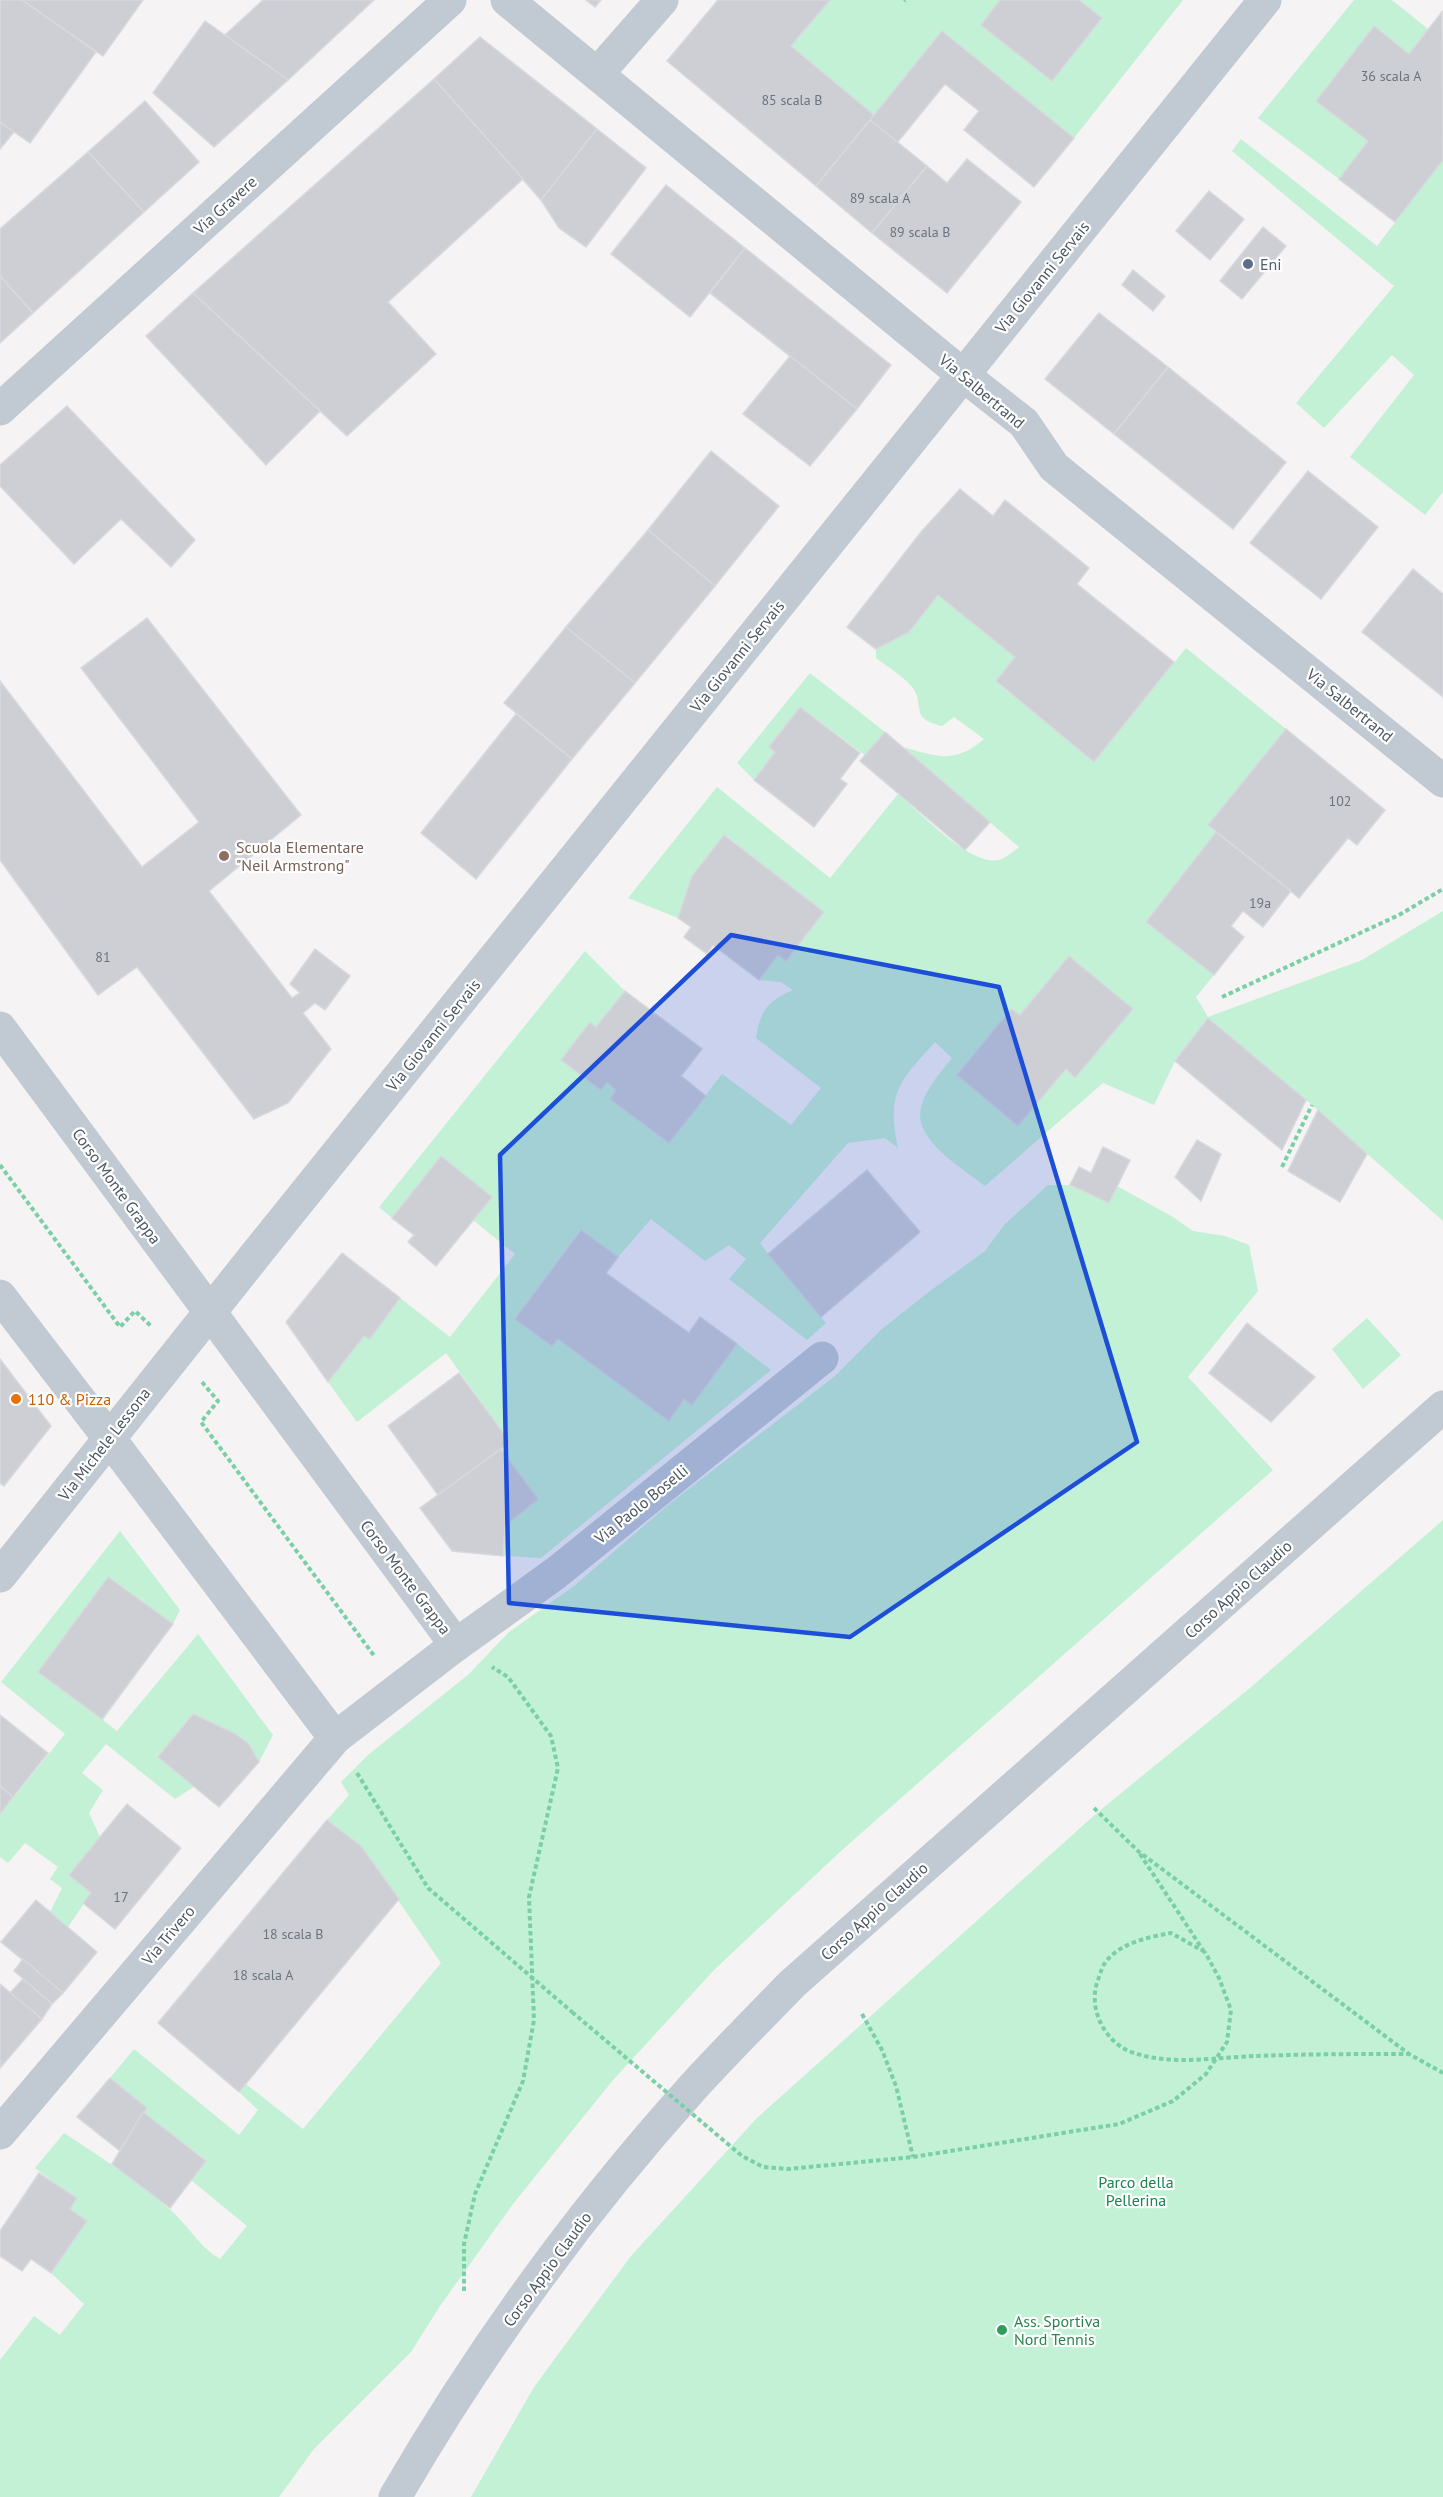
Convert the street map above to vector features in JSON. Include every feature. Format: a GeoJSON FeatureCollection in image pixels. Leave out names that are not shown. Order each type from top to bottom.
{"type":"FeatureCollection","features":[{"type":"Feature","properties":{"kind":"street","name":"Via Gravere"},"geometry":{"type":"LineString","coordinates":[[0,409],[450,0]]}},
{"type":"Feature","properties":{"kind":"street","name":"Via Salbertrand"},"geometry":{"type":"LineString","coordinates":[[507,0],[1024,423],[1054,467],[1443,781]]}},
{"type":"Feature","properties":{"kind":"street"},"geometry":{"type":"LineString","coordinates":[[598,74],[662,0]]}},
{"type":"Feature","properties":{"kind":"street","name":"Via Giovanni Servais"},"geometry":{"type":"LineString","coordinates":[[210,1312],[1265,0]]}},
{"type":"Feature","properties":{"kind":"street","name":"Corso Monte Grappa"},"geometry":{"type":"LineString","coordinates":[[0,1028],[456,1645],[335,1738]]}},
{"type":"Feature","properties":{"kind":"street"},"geometry":{"type":"LineString","coordinates":[[0,1296],[335,1738]]}},
{"type":"Feature","properties":{"kind":"street","name":"Via Michele Lessona"},"geometry":{"type":"LineString","coordinates":[[0,1576],[210,1312]]}},
{"type":"Feature","properties":{"kind":"street","name":"Via Paolo Boselli"},"geometry":{"type":"LineString","coordinates":[[456,1645],[556,1573],[822,1358]]}},
{"type":"Feature","properties":{"kind":"street","name":"Corso Appio Claudio"},"geometry":{"type":"LineString","coordinates":[[395,2497],[429,2439],[499,2334],[588,2213],[694,2086],[792,1984],[1443,1407]]}},
{"type":"Feature","properties":{"kind":"street","name":"Via Trivero"},"geometry":{"type":"LineString","coordinates":[[0,2133],[335,1738]]}},
{"type":"Feature","properties":{"kind":"path"},"geometry":{"type":"LineString","coordinates":[[1222,997],[1399,915],[1443,889]]}},
{"type":"Feature","properties":{"kind":"path"},"geometry":{"type":"LineString","coordinates":[[1282,1167],[1312,1105]]}},
{"type":"Feature","properties":{"kind":"path"},"geometry":{"type":"LineString","coordinates":[[0,1166],[120,1327],[135,1311],[177,1353],[218,1401],[201,1422],[382,1666]]}},
{"type":"Feature","properties":{"kind":"path"},"geometry":{"type":"LineString","coordinates":[[456,1645],[508,1677],[551,1736],[558,1768],[529,1897],[534,2020],[523,2081],[475,2194],[464,2244],[464,2290]]}},
{"type":"Feature","properties":{"kind":"path"},"geometry":{"type":"LineString","coordinates":[[335,1738],[428,1888],[742,2156],[764,2167],[789,2169],[913,2157],[1119,2124],[1173,2101],[1206,2074],[1227,2042],[1231,2010],[1219,1978],[1205,1952],[1138,1851]]}},
{"type":"Feature","properties":{"kind":"path"},"geometry":{"type":"LineString","coordinates":[[1094,1808],[1138,1851],[1408,2054],[1443,2073]]}},
{"type":"Feature","properties":{"kind":"path"},"geometry":{"type":"LineString","coordinates":[[1205,1952],[1171,1933],[1146,1938],[1125,1947],[1106,1962],[1095,1987],[1096,2013],[1105,2033],[1132,2053],[1161,2058],[1199,2060],[1257,2056],[1408,2054]]}},
{"type":"Feature","properties":{"kind":"path"},"geometry":{"type":"LineString","coordinates":[[862,2014],[882,2050],[896,2086],[913,2157]]}},
{"type":"Feature","properties":{"kind":"highlighted area"},"geometry":{"type":"Polygon","coordinates":[[[731,935],[999,987],[1137,1442],[850,1637],[509,1603],[500,1155],[731,935]]]}},
{"type":"Feature","properties":{"kind":"green space"},"geometry":{"type":"Polygon","coordinates":[[[830,0],[1183,0],[1074,138],[942,31],[874,115],[791,46],[830,0]]]}},
{"type":"Feature","properties":{"kind":"green space"},"geometry":{"type":"Polygon","coordinates":[[[1354,0],[1392,0],[1428,29],[1409,54],[1374,27],[1368,141],[1339,179],[1258,118],[1354,0]]]}},
{"type":"Feature","properties":{"kind":"green space"},"geometry":{"type":"Polygon","coordinates":[[[1241,139],[1377,246],[1443,160],[1443,492],[1425,515],[1350,457],[1414,375],[1392,355],[1324,428],[1296,403],[1394,286],[1232,151],[1241,139]]]}},
{"type":"Feature","properties":{"kind":"green space"},"geometry":{"type":"Polygon","coordinates":[[[938,595],[1015,657],[996,682],[1094,762],[1186,648],[1286,729],[1208,825],[1216,832],[1146,922],[1214,975],[1196,997],[1208,1017],[1362,960],[1443,911],[1443,1221],[1318,1110],[1208,1018],[1175,1061],[1154,1105],[1103,1083],[985,1186],[935,1146],[922,1126],[920,1115],[924,1099],[932,1084],[952,1058],[935,1042],[905,1078],[895,1100],[895,1129],[898,1148],[885,1138],[848,1143],[760,1243],[826,1323],[807,1340],[729,1279],[746,1259],[729,1245],[705,1261],[651,1219],[618,1257],[580,1230],[515,1318],[552,1346],[558,1339],[669,1421],[684,1399],[692,1404],[737,1344],[771,1370],[541,1558],[503,1556],[505,1526],[538,1499],[501,1449],[510,1442],[446,1353],[357,1422],[328,1382],[364,1336],[370,1339],[400,1298],[450,1337],[515,1254],[473,1220],[441,1157],[392,1218],[379,1207],[585,951],[625,991],[596,1027],[590,1022],[561,1060],[601,1090],[607,1082],[616,1090],[610,1099],[668,1143],[722,1074],[791,1125],[821,1088],[756,1038],[763,1013],[777,998],[793,990],[781,982],[759,980],[778,955],[786,960],[823,912],[725,835],[692,876],[678,918],[628,898],[717,787],[830,878],[898,794],[945,836],[974,855],[987,860],[999,860],[1007,857],[1019,847],[902,747],[945,756],[963,752],[984,739],[954,717],[942,726],[925,720],[921,715],[913,688],[876,658],[876,649],[909,632],[938,595]]]}},
{"type":"Feature","properties":{"kind":"green space"},"geometry":{"type":"Polygon","coordinates":[[[810,673],[885,732],[865,755],[800,707],[770,747],[775,752],[754,780],[737,763],[810,673]]]}},
{"type":"Feature","properties":{"kind":"green space"},"geometry":{"type":"Polygon","coordinates":[[[1048,1185],[1070,1185],[1108,1203],[1117,1186],[1173,1217],[1193,1231],[1225,1236],[1249,1245],[1258,1291],[1188,1377],[1273,1470],[841,1851],[715,1969],[613,2080],[513,2204],[440,2306],[411,2352],[314,2449],[279,2497],[0,2497],[0,2360],[34,2316],[60,2335],[84,2304],[51,2273],[87,2221],[70,2209],[76,2198],[35,2168],[64,2133],[117,2168],[155,2197],[220,2259],[247,2226],[191,2180],[206,2160],[143,2112],[146,2107],[110,2078],[134,2049],[239,2135],[258,2110],[239,2092],[246,2084],[303,2129],[441,1963],[361,1846],[327,1820],[349,1795],[341,1782],[368,1755],[469,1674],[509,1632],[574,1586],[668,1505],[835,1376],[882,1329],[985,1251],[1005,1224],[1048,1185]]]}},
{"type":"Feature","properties":{"kind":"green space"},"geometry":{"type":"Polygon","coordinates":[[[1367,1318],[1401,1355],[1363,1389],[1332,1349],[1367,1318]]]}},
{"type":"Feature","properties":{"kind":"green space","name":"Parco della Pellerina"},"geometry":{"type":"Polygon","coordinates":[[[1443,1520],[1443,2497],[471,2497],[534,2387],[631,2256],[756,2119],[1098,1812],[1250,1688],[1443,1520]]]}},
{"type":"Feature","properties":{"kind":"green space"},"geometry":{"type":"Polygon","coordinates":[[[120,1531],[180,1610],[173,1624],[103,1720],[117,1731],[198,1634],[273,1735],[259,1762],[239,1737],[223,1727],[192,1714],[158,1757],[195,1786],[175,1799],[106,1744],[82,1773],[103,1790],[89,1813],[100,1837],[69,1874],[91,1893],[68,1927],[50,1912],[62,1888],[50,1879],[58,1867],[25,1843],[8,1863],[0,1857],[0,1814],[65,1734],[1,1682],[120,1531]]]}},
{"type":"Feature","properties":{"kind":"building"},"geometry":{"type":"Polygon","coordinates":[[[0,0],[22,0],[96,52],[30,143],[0,122],[0,0]]]}},
{"type":"Feature","properties":{"kind":"building"},"geometry":{"type":"Polygon","coordinates":[[[22,0],[143,0],[103,56],[22,0]]]}},
{"type":"Feature","properties":{"kind":"building"},"geometry":{"type":"Polygon","coordinates":[[[263,0],[374,0],[288,80],[225,35],[263,0]]]}},
{"type":"Feature","properties":{"kind":"building"},"geometry":{"type":"Polygon","coordinates":[[[586,0],[601,0],[595,7],[586,0]]]}},
{"type":"Feature","properties":{"kind":"building"},"geometry":{"type":"Polygon","coordinates":[[[718,0],[830,0],[791,46],[874,115],[816,186],[667,61],[718,0]]]}},
{"type":"Feature","properties":{"kind":"building"},"geometry":{"type":"Polygon","coordinates":[[[1000,0],[1079,0],[1102,18],[1052,81],[981,25],[1000,0]]]}},
{"type":"Feature","properties":{"kind":"building"},"geometry":{"type":"Polygon","coordinates":[[[1442,12],[1443,160],[1395,222],[1339,179],[1368,141],[1316,101],[1374,26],[1409,54],[1442,12]]]}},
{"type":"Feature","properties":{"kind":"building"},"geometry":{"type":"Polygon","coordinates":[[[205,21],[288,80],[214,147],[153,93],[205,21]]]}},
{"type":"Feature","properties":{"kind":"building"},"geometry":{"type":"Polygon","coordinates":[[[942,31],[1074,138],[1034,187],[964,130],[979,111],[945,84],[897,143],[870,120],[942,31]]]}},
{"type":"Feature","properties":{"kind":"building"},"geometry":{"type":"Polygon","coordinates":[[[480,37],[597,129],[541,200],[434,79],[480,37]]]}},
{"type":"Feature","properties":{"kind":"building"},"geometry":{"type":"Polygon","coordinates":[[[434,79],[523,179],[388,302],[436,354],[347,436],[193,293],[434,79]]]}},
{"type":"Feature","properties":{"kind":"building"},"geometry":{"type":"Polygon","coordinates":[[[145,101],[199,162],[144,212],[88,152],[145,101]]]}},
{"type":"Feature","properties":{"kind":"building"},"geometry":{"type":"Polygon","coordinates":[[[870,120],[927,166],[872,233],[816,186],[870,120]]]}},
{"type":"Feature","properties":{"kind":"building"},"geometry":{"type":"Polygon","coordinates":[[[0,122],[14,132],[0,149],[0,122]]]}},
{"type":"Feature","properties":{"kind":"building"},"geometry":{"type":"Polygon","coordinates":[[[597,129],[646,168],[586,247],[559,228],[541,200],[597,129]]]}},
{"type":"Feature","properties":{"kind":"building"},"geometry":{"type":"Polygon","coordinates":[[[88,152],[144,212],[33,313],[0,276],[0,229],[88,152]]]}},
{"type":"Feature","properties":{"kind":"building"},"geometry":{"type":"Polygon","coordinates":[[[967,159],[1021,202],[947,293],[872,233],[927,166],[947,183],[967,159]]]}},
{"type":"Feature","properties":{"kind":"building"},"geometry":{"type":"Polygon","coordinates":[[[666,185],[745,248],[690,317],[611,254],[666,185]]]}},
{"type":"Feature","properties":{"kind":"building"},"geometry":{"type":"Polygon","coordinates":[[[1209,191],[1244,219],[1210,260],[1176,231],[1209,191]]]}},
{"type":"Feature","properties":{"kind":"building"},"geometry":{"type":"Polygon","coordinates":[[[1263,227],[1286,246],[1242,299],[1220,281],[1263,227]]]}},
{"type":"Feature","properties":{"kind":"building"},"geometry":{"type":"Polygon","coordinates":[[[745,248],[891,365],[857,409],[710,293],[745,248]]]}},
{"type":"Feature","properties":{"kind":"building"},"geometry":{"type":"Polygon","coordinates":[[[1133,270],[1165,296],[1153,311],[1122,285],[1133,270]]]}},
{"type":"Feature","properties":{"kind":"building"},"geometry":{"type":"Polygon","coordinates":[[[0,276],[33,313],[0,343],[0,276]]]}},
{"type":"Feature","properties":{"kind":"building"},"geometry":{"type":"Polygon","coordinates":[[[193,293],[320,411],[266,465],[146,336],[193,293]]]}},
{"type":"Feature","properties":{"kind":"building"},"geometry":{"type":"Polygon","coordinates":[[[1099,313],[1168,367],[1114,434],[1045,379],[1099,313]]]}},
{"type":"Feature","properties":{"kind":"building"},"geometry":{"type":"Polygon","coordinates":[[[790,356],[857,409],[810,466],[743,414],[790,356]]]}},
{"type":"Feature","properties":{"kind":"building"},"geometry":{"type":"Polygon","coordinates":[[[1168,367],[1286,462],[1233,529],[1114,434],[1168,367]]]}},
{"type":"Feature","properties":{"kind":"building"},"geometry":{"type":"Polygon","coordinates":[[[67,406],[195,540],[171,567],[121,519],[74,564],[0,486],[0,465],[67,406]]]}},
{"type":"Feature","properties":{"kind":"building"},"geometry":{"type":"Polygon","coordinates":[[[711,451],[779,506],[715,586],[648,530],[711,451]]]}},
{"type":"Feature","properties":{"kind":"building"},"geometry":{"type":"Polygon","coordinates":[[[1308,471],[1378,527],[1321,599],[1250,543],[1308,471]]]}},
{"type":"Feature","properties":{"kind":"building"},"geometry":{"type":"Polygon","coordinates":[[[960,489],[993,516],[1005,500],[1089,568],[1077,584],[1174,662],[1094,762],[996,681],[1015,657],[938,595],[909,632],[876,649],[847,627],[921,532],[960,489]]]}},
{"type":"Feature","properties":{"kind":"building"},"geometry":{"type":"Polygon","coordinates":[[[648,530],[715,586],[635,683],[566,627],[648,530]]]}},
{"type":"Feature","properties":{"kind":"building"},"geometry":{"type":"Polygon","coordinates":[[[1413,569],[1443,594],[1443,697],[1362,632],[1413,569]]]}},
{"type":"Feature","properties":{"kind":"building"},"geometry":{"type":"Polygon","coordinates":[[[147,618],[301,815],[209,891],[292,998],[300,993],[290,984],[315,949],[350,976],[325,1010],[315,1003],[303,1013],[331,1049],[288,1103],[254,1119],[137,967],[98,995],[0,860],[0,681],[142,867],[199,822],[81,668],[147,618]]]}},
{"type":"Feature","properties":{"kind":"building"},"geometry":{"type":"Polygon","coordinates":[[[566,627],[635,683],[572,759],[504,703],[566,627]]]}},
{"type":"Feature","properties":{"kind":"building"},"geometry":{"type":"Polygon","coordinates":[[[800,707],[860,753],[840,779],[847,784],[814,827],[754,780],[775,752],[769,747],[800,707]]]}},
{"type":"Feature","properties":{"kind":"building"},"geometry":{"type":"Polygon","coordinates":[[[516,714],[572,759],[476,879],[421,833],[516,714]]]}},
{"type":"Feature","properties":{"kind":"building"},"geometry":{"type":"Polygon","coordinates":[[[1286,729],[1385,810],[1357,845],[1348,838],[1299,898],[1208,825],[1286,729]]]}},
{"type":"Feature","properties":{"kind":"building"},"geometry":{"type":"Polygon","coordinates":[[[885,732],[990,822],[965,850],[860,761],[885,732]]]}},
{"type":"Feature","properties":{"kind":"building"},"geometry":{"type":"Polygon","coordinates":[[[1216,832],[1291,891],[1263,927],[1243,911],[1231,926],[1244,937],[1214,975],[1146,922],[1216,832]]]}},
{"type":"Feature","properties":{"kind":"building"},"geometry":{"type":"Polygon","coordinates":[[[724,835],[824,912],[786,961],[778,955],[759,980],[713,945],[707,954],[684,937],[691,927],[678,918],[692,876],[724,835]]]}},
{"type":"Feature","properties":{"kind":"building"},"geometry":{"type":"Polygon","coordinates":[[[1069,956],[1133,1009],[1075,1078],[1066,1069],[1018,1126],[957,1075],[1011,1009],[1020,1015],[1069,956]]]}},
{"type":"Feature","properties":{"kind":"building"},"geometry":{"type":"Polygon","coordinates":[[[625,991],[702,1049],[681,1076],[706,1096],[669,1143],[610,1099],[616,1090],[607,1082],[601,1090],[561,1060],[590,1022],[596,1027],[625,991]]]}},
{"type":"Feature","properties":{"kind":"building"},"geometry":{"type":"Polygon","coordinates":[[[1208,1018],[1306,1100],[1282,1150],[1175,1061],[1208,1018]]]}},
{"type":"Feature","properties":{"kind":"building"},"geometry":{"type":"Polygon","coordinates":[[[1318,1110],[1367,1154],[1340,1202],[1288,1171],[1318,1110]]]}},
{"type":"Feature","properties":{"kind":"building"},"geometry":{"type":"Polygon","coordinates":[[[1197,1140],[1221,1154],[1201,1201],[1175,1177],[1197,1140]]]}},
{"type":"Feature","properties":{"kind":"building"},"geometry":{"type":"Polygon","coordinates":[[[1103,1147],[1130,1160],[1109,1203],[1070,1185],[1079,1167],[1091,1173],[1103,1147]]]}},
{"type":"Feature","properties":{"kind":"building"},"geometry":{"type":"Polygon","coordinates":[[[441,1156],[492,1197],[436,1266],[408,1242],[414,1235],[392,1218],[441,1156]]]}},
{"type":"Feature","properties":{"kind":"building"},"geometry":{"type":"Polygon","coordinates":[[[867,1170],[920,1232],[821,1317],[768,1254],[867,1170]]]}},
{"type":"Feature","properties":{"kind":"building"},"geometry":{"type":"Polygon","coordinates":[[[581,1230],[618,1257],[606,1273],[689,1333],[700,1317],[737,1344],[692,1405],[684,1399],[669,1421],[558,1339],[552,1346],[515,1319],[581,1230]]]}},
{"type":"Feature","properties":{"kind":"building"},"geometry":{"type":"Polygon","coordinates":[[[342,1253],[400,1298],[370,1339],[364,1336],[328,1382],[286,1322],[342,1253]]]}},
{"type":"Feature","properties":{"kind":"building"},"geometry":{"type":"Polygon","coordinates":[[[1247,1323],[1315,1377],[1271,1422],[1209,1373],[1247,1323]]]}},
{"type":"Feature","properties":{"kind":"building"},"geometry":{"type":"Polygon","coordinates":[[[0,1359],[51,1426],[4,1486],[0,1483],[0,1359]]]}},
{"type":"Feature","properties":{"kind":"building"},"geometry":{"type":"Polygon","coordinates":[[[459,1373],[510,1442],[438,1495],[388,1426],[459,1373]]]}},
{"type":"Feature","properties":{"kind":"building"},"geometry":{"type":"Polygon","coordinates":[[[501,1449],[538,1499],[505,1526],[503,1556],[452,1551],[420,1508],[501,1449]]]}},
{"type":"Feature","properties":{"kind":"building"},"geometry":{"type":"Polygon","coordinates":[[[108,1577],[173,1624],[102,1719],[38,1672],[108,1577]]]}},
{"type":"Feature","properties":{"kind":"building"},"geometry":{"type":"Polygon","coordinates":[[[193,1714],[234,1733],[249,1744],[259,1762],[219,1807],[158,1757],[193,1714]]]}},
{"type":"Feature","properties":{"kind":"building"},"geometry":{"type":"Polygon","coordinates":[[[0,1715],[48,1753],[13,1797],[0,1786],[0,1715]]]}},
{"type":"Feature","properties":{"kind":"building"},"geometry":{"type":"Polygon","coordinates":[[[0,1786],[13,1797],[0,1814],[0,1786]]]}},
{"type":"Feature","properties":{"kind":"building"},"geometry":{"type":"Polygon","coordinates":[[[127,1804],[181,1848],[115,1929],[83,1903],[91,1893],[69,1875],[127,1804]]]}},
{"type":"Feature","properties":{"kind":"building"},"geometry":{"type":"Polygon","coordinates":[[[327,1820],[361,1846],[399,1899],[239,2092],[158,2023],[327,1820]]]}},
{"type":"Feature","properties":{"kind":"building"},"geometry":{"type":"Polygon","coordinates":[[[36,1900],[97,1952],[63,1993],[1,1942],[36,1900]]]}},
{"type":"Feature","properties":{"kind":"building"},"geometry":{"type":"Polygon","coordinates":[[[23,1959],[63,1993],[52,2004],[14,1971],[23,1959]]]}},
{"type":"Feature","properties":{"kind":"building"},"geometry":{"type":"Polygon","coordinates":[[[23,1979],[52,2004],[42,2019],[10,1993],[23,1979]]]}},
{"type":"Feature","properties":{"kind":"building"},"geometry":{"type":"Polygon","coordinates":[[[0,1984],[42,2019],[0,2068],[0,1984]]]}},
{"type":"Feature","properties":{"kind":"building"},"geometry":{"type":"Polygon","coordinates":[[[110,2078],[147,2108],[120,2151],[77,2117],[110,2078]]]}},
{"type":"Feature","properties":{"kind":"building"},"geometry":{"type":"Polygon","coordinates":[[[143,2112],[206,2161],[170,2208],[112,2164],[143,2112]]]}},
{"type":"Feature","properties":{"kind":"building"},"geometry":{"type":"Polygon","coordinates":[[[39,2173],[77,2198],[70,2209],[87,2221],[51,2273],[31,2259],[22,2271],[0,2256],[0,2231],[39,2173]]]}},
{"type":"Feature","properties":{"kind":"place","name":"Eni"},"geometry":{"type":"Point","coordinates":[1248,264]}},
{"type":"Feature","properties":{"kind":"place","name":"Scuola Elementare \"Neil Armstrong\""},"geometry":{"type":"Point","coordinates":[224,856]}},
{"type":"Feature","properties":{"kind":"place","name":"110 & Pizza"},"geometry":{"type":"Point","coordinates":[16,1399]}},
{"type":"Feature","properties":{"kind":"place","name":"Ass. Sportiva Nord Tennis"},"geometry":{"type":"Point","coordinates":[1002,2330]}}]}
